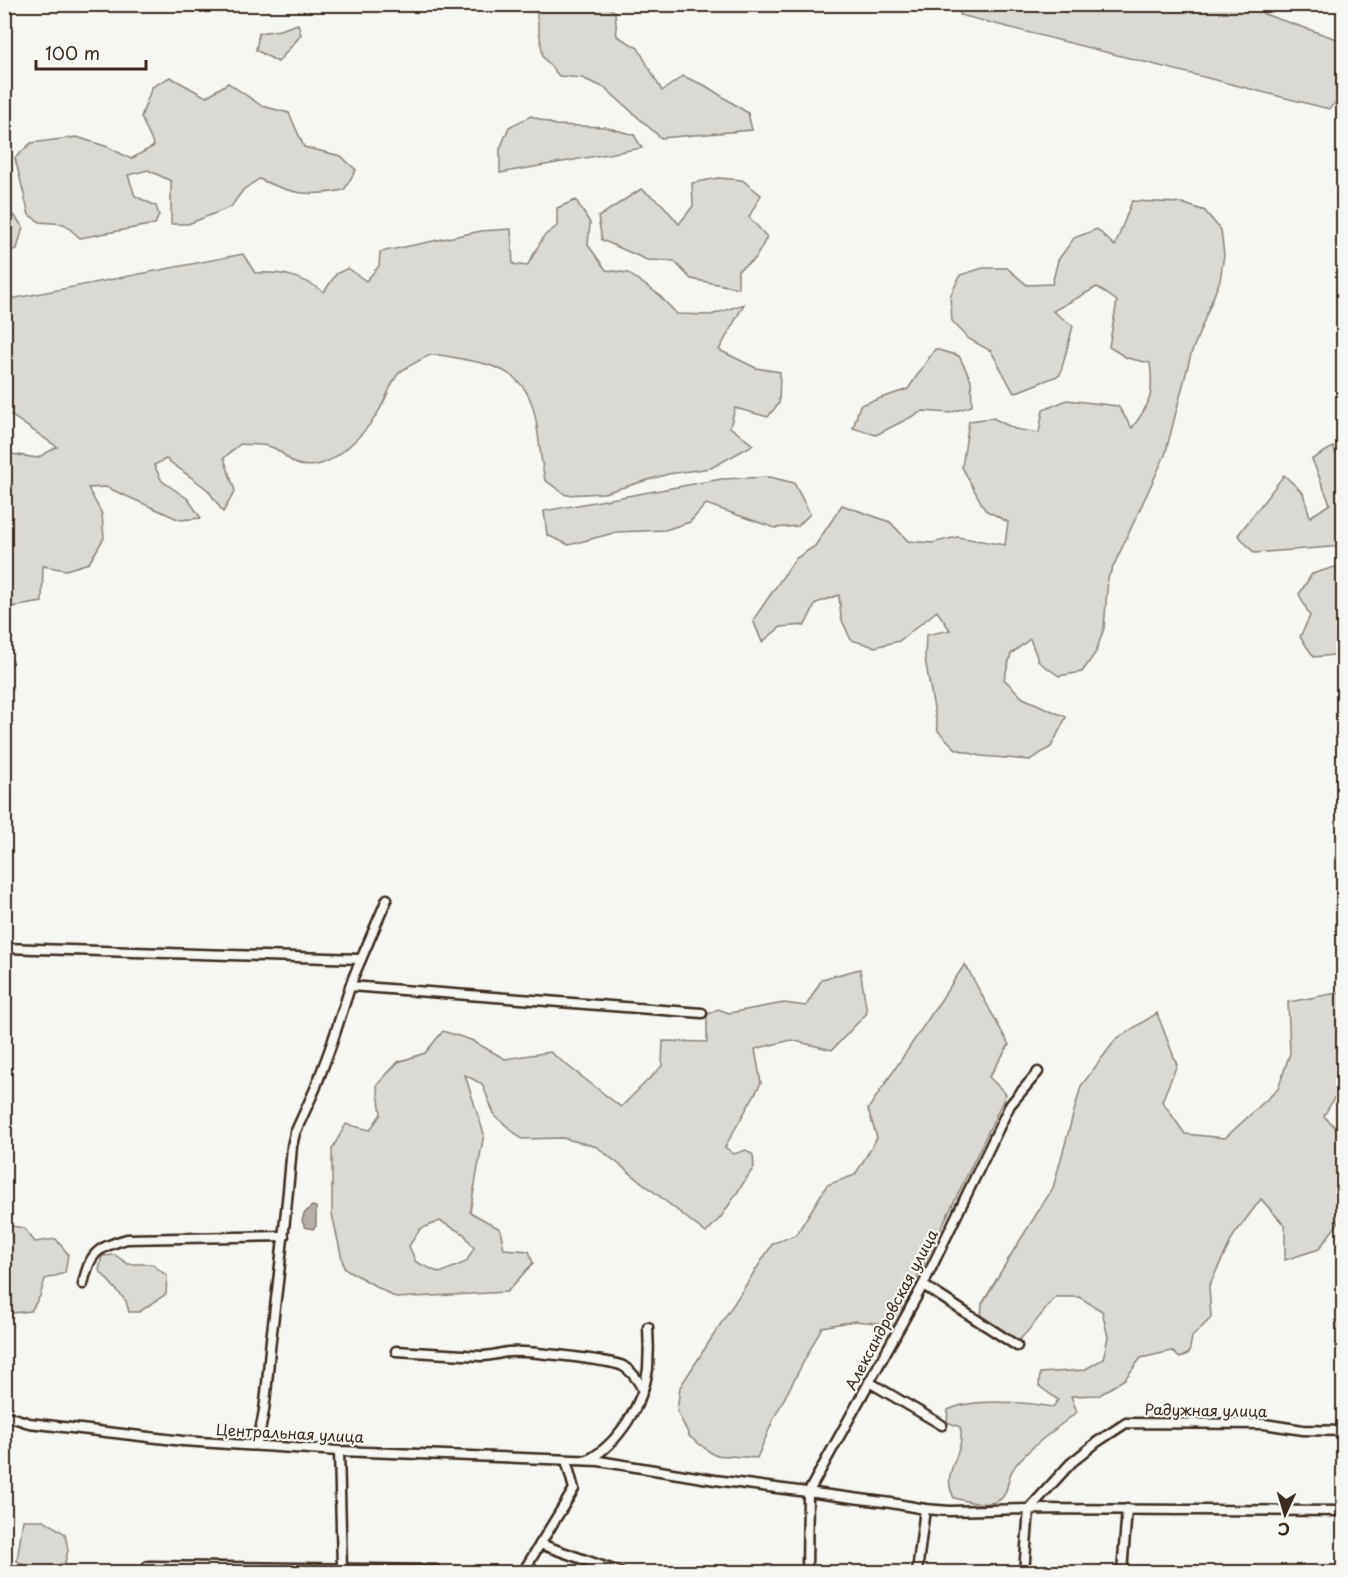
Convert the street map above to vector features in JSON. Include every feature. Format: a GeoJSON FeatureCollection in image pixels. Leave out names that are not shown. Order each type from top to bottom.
{"type":"FeatureCollection","features":[{"type":"Feature","properties":{"kind":"street"},"geometry":{"type":"LineString","coordinates":[[256,1445],[261,1422],[295,1133],[315,1089],[350,986],[387,899]]}},
{"type":"Feature","properties":{"kind":"street"},"geometry":{"type":"LineString","coordinates":[[4,948],[361,959]]}},
{"type":"Feature","properties":{"kind":"street"},"geometry":{"type":"LineString","coordinates":[[350,986],[702,1013]]}},
{"type":"Feature","properties":{"kind":"street","name":"Александровская улица"},"geometry":{"type":"LineString","coordinates":[[807,1572],[808,1493],[923,1285],[1010,1105],[1038,1072]]}},
{"type":"Feature","properties":{"kind":"street"},"geometry":{"type":"LineString","coordinates":[[83,1284],[87,1265],[93,1255],[114,1242],[127,1239],[284,1236]]}},
{"type":"Feature","properties":{"kind":"street"},"geometry":{"type":"LineString","coordinates":[[923,1285],[1017,1346]]}},
{"type":"Feature","properties":{"kind":"street"},"geometry":{"type":"LineString","coordinates":[[588,1461],[611,1443],[634,1409],[643,1390],[647,1370],[648,1327]]}},
{"type":"Feature","properties":{"kind":"street"},"geometry":{"type":"LineString","coordinates":[[396,1351],[481,1356],[494,1356],[509,1352],[562,1355],[621,1365],[636,1376],[643,1390]]}},
{"type":"Feature","properties":{"kind":"street"},"geometry":{"type":"LineString","coordinates":[[869,1382],[942,1425]]}},
{"type":"Feature","properties":{"kind":"street","name":"Центральная улица"},"geometry":{"type":"LineString","coordinates":[[4,1415],[29,1423],[183,1442],[588,1461],[950,1511],[1029,1509],[1344,1511]]}},
{"type":"Feature","properties":{"kind":"street","name":"Радужная улица"},"geometry":{"type":"LineString","coordinates":[[1029,1509],[1071,1463],[1126,1423],[1264,1424],[1303,1430],[1344,1431]]}},
{"type":"Feature","properties":{"kind":"street"},"geometry":{"type":"LineString","coordinates":[[339,1451],[342,1568]]}},
{"type":"Feature","properties":{"kind":"street"},"geometry":{"type":"LineString","coordinates":[[523,1572],[574,1490],[566,1460]]}},
{"type":"Feature","properties":{"kind":"street"},"geometry":{"type":"LineString","coordinates":[[917,1572],[925,1509]]}},
{"type":"Feature","properties":{"kind":"street"},"geometry":{"type":"LineString","coordinates":[[1024,1572],[1029,1509]]}},
{"type":"Feature","properties":{"kind":"street"},"geometry":{"type":"LineString","coordinates":[[1122,1572],[1127,1509]]}},
{"type":"Feature","properties":{"kind":"street"},"geometry":{"type":"LineString","coordinates":[[540,1544],[619,1572]]}},
{"type":"Feature","properties":{"kind":"street"},"geometry":{"type":"LineString","coordinates":[[148,1566],[436,1570]]}},
{"type":"Feature","properties":{"kind":"shaded area"},"geometry":{"type":"Polygon","coordinates":[[[539,4],[605,5],[615,12],[617,36],[638,48],[662,91],[683,76],[706,86],[748,113],[752,130],[661,138],[605,88],[582,78],[559,76],[543,57],[536,10],[539,4]]]}},
{"type":"Feature","properties":{"kind":"shaded area"},"geometry":{"type":"Polygon","coordinates":[[[960,5],[1254,5],[1264,14],[1343,41],[1343,95],[1329,109],[960,15],[960,5]]]}},
{"type":"Feature","properties":{"kind":"shaded area"},"geometry":{"type":"Polygon","coordinates":[[[298,24],[301,35],[278,62],[256,50],[259,33],[298,24]]]}},
{"type":"Feature","properties":{"kind":"shaded area"},"geometry":{"type":"Polygon","coordinates":[[[170,77],[206,97],[228,83],[262,106],[289,113],[304,147],[341,156],[356,170],[344,190],[310,194],[291,191],[259,179],[243,190],[231,207],[188,224],[171,224],[171,181],[148,170],[128,175],[135,196],[156,206],[159,215],[155,224],[80,238],[64,224],[40,222],[29,215],[15,158],[31,143],[77,137],[108,147],[131,159],[154,146],[141,117],[152,87],[170,77]]]}},
{"type":"Feature","properties":{"kind":"shaded area"},"geometry":{"type":"Polygon","coordinates":[[[531,116],[555,125],[605,127],[634,135],[642,148],[500,173],[500,149],[509,127],[531,116]]]}},
{"type":"Feature","properties":{"kind":"shaded area"},"geometry":{"type":"Polygon","coordinates":[[[718,178],[742,180],[761,195],[749,217],[767,237],[755,259],[738,270],[738,288],[691,279],[674,261],[647,260],[602,240],[598,217],[641,189],[662,204],[679,224],[693,206],[692,183],[718,178]]]}},
{"type":"Feature","properties":{"kind":"shaded area"},"geometry":{"type":"Polygon","coordinates":[[[576,200],[590,223],[588,245],[606,270],[628,273],[658,294],[677,314],[711,315],[744,304],[719,350],[756,368],[780,372],[779,403],[768,417],[735,408],[730,427],[753,445],[711,468],[668,474],[604,493],[566,495],[545,480],[536,420],[525,389],[513,377],[496,367],[431,355],[399,373],[369,425],[353,443],[325,463],[300,465],[277,449],[240,444],[224,458],[235,491],[223,512],[208,490],[166,459],[154,465],[162,481],[188,499],[201,518],[180,520],[106,487],[88,488],[102,514],[104,538],[89,563],[66,570],[43,566],[42,602],[5,608],[5,453],[37,458],[57,447],[5,411],[5,300],[243,254],[255,273],[292,276],[324,292],[336,274],[348,268],[366,281],[379,266],[380,252],[481,231],[511,229],[513,264],[527,266],[544,236],[557,226],[557,208],[576,200]]]}},
{"type":"Feature","properties":{"kind":"shaded area"},"geometry":{"type":"Polygon","coordinates":[[[1132,201],[1182,203],[1205,211],[1221,230],[1224,255],[1220,280],[1191,354],[1165,455],[1108,578],[1104,628],[1096,652],[1082,672],[1059,676],[1039,662],[1030,639],[1011,654],[1004,679],[1023,698],[1066,717],[1051,747],[1030,760],[980,756],[956,749],[938,731],[925,659],[926,635],[950,630],[937,611],[899,641],[875,647],[851,640],[841,618],[839,595],[816,603],[805,625],[781,627],[762,642],[753,620],[795,559],[815,546],[842,505],[890,522],[908,541],[932,543],[957,537],[1005,545],[1008,522],[985,510],[962,467],[969,421],[993,418],[1015,429],[1039,433],[1043,410],[1067,400],[1118,406],[1132,428],[1150,398],[1152,383],[1150,363],[1127,358],[1109,347],[1117,301],[1097,287],[1053,311],[1073,326],[1060,375],[1014,393],[991,351],[969,339],[952,321],[950,297],[960,275],[983,268],[1007,268],[1027,285],[1052,284],[1058,260],[1074,238],[1097,229],[1115,246],[1132,201]]]}},
{"type":"Feature","properties":{"kind":"shaded area"},"geometry":{"type":"Polygon","coordinates":[[[5,215],[14,215],[23,227],[17,249],[5,252],[5,215]]]}},
{"type":"Feature","properties":{"kind":"shaded area"},"geometry":{"type":"Polygon","coordinates":[[[935,349],[959,356],[971,380],[972,406],[949,413],[923,411],[876,435],[853,428],[860,405],[908,389],[935,349]]]}},
{"type":"Feature","properties":{"kind":"shaded area"},"geometry":{"type":"Polygon","coordinates":[[[1333,447],[1343,468],[1343,546],[1254,553],[1238,535],[1284,475],[1303,493],[1310,517],[1330,504],[1312,459],[1333,447]]]}},
{"type":"Feature","properties":{"kind":"shaded area"},"geometry":{"type":"Polygon","coordinates":[[[770,477],[794,483],[810,514],[798,526],[775,528],[706,504],[690,522],[665,530],[617,532],[569,545],[547,535],[544,511],[721,479],[770,477]]]}},
{"type":"Feature","properties":{"kind":"shaded area"},"geometry":{"type":"Polygon","coordinates":[[[1335,567],[1343,569],[1343,654],[1314,657],[1300,637],[1310,616],[1299,594],[1312,574],[1335,567]]]}},
{"type":"Feature","properties":{"kind":"shaded area"},"geometry":{"type":"Polygon","coordinates":[[[965,964],[1009,1045],[989,1077],[1006,1094],[896,1325],[855,1321],[822,1327],[774,1418],[757,1458],[714,1455],[690,1437],[677,1411],[680,1387],[773,1243],[796,1235],[827,1185],[855,1175],[877,1138],[868,1109],[965,964]]]}},
{"type":"Feature","properties":{"kind":"shaded area"},"geometry":{"type":"Polygon","coordinates":[[[860,969],[867,1013],[832,1050],[791,1040],[755,1049],[761,1083],[725,1147],[734,1154],[746,1150],[753,1155],[754,1167],[721,1217],[706,1233],[597,1147],[563,1138],[522,1139],[495,1116],[482,1084],[465,1075],[484,1134],[470,1212],[500,1229],[504,1249],[529,1251],[533,1263],[507,1292],[396,1298],[344,1268],[332,1214],[332,1149],[346,1124],[370,1130],[381,1114],[377,1085],[398,1062],[425,1053],[443,1031],[471,1040],[505,1059],[550,1052],[621,1107],[662,1066],[663,1041],[707,1042],[707,1015],[718,1009],[729,1013],[784,1003],[806,1006],[822,979],[860,969]],[[440,1221],[420,1229],[409,1246],[416,1262],[440,1273],[466,1262],[474,1248],[464,1234],[440,1221]]]}},
{"type":"Feature","properties":{"kind":"shaded area"},"geometry":{"type":"Polygon","coordinates":[[[1343,992],[1343,1082],[1324,1116],[1343,1135],[1343,1216],[1319,1249],[1285,1260],[1285,1226],[1261,1199],[1234,1235],[1209,1286],[1211,1318],[1192,1337],[1189,1353],[1180,1358],[1172,1351],[1141,1358],[1125,1379],[1100,1395],[1071,1396],[1077,1412],[1033,1447],[1017,1463],[1000,1500],[980,1503],[954,1498],[950,1488],[951,1470],[961,1437],[960,1427],[947,1422],[948,1410],[985,1402],[1053,1407],[1058,1400],[1039,1386],[1040,1373],[1084,1370],[1103,1359],[1108,1337],[1102,1311],[1079,1297],[1056,1297],[1017,1342],[981,1318],[982,1304],[1053,1188],[1081,1086],[1116,1039],[1157,1013],[1177,1065],[1162,1101],[1185,1134],[1225,1138],[1278,1089],[1290,1053],[1288,1002],[1343,992]]]}},
{"type":"Feature","properties":{"kind":"shaded area"},"geometry":{"type":"Polygon","coordinates":[[[312,1206],[316,1207],[316,1226],[313,1229],[305,1227],[302,1221],[304,1214],[312,1206]]]}},
{"type":"Feature","properties":{"kind":"shaded area"},"geometry":{"type":"Polygon","coordinates":[[[5,1225],[24,1228],[35,1242],[56,1239],[68,1254],[65,1273],[45,1279],[40,1296],[31,1311],[13,1313],[5,1322],[5,1225]]]}},
{"type":"Feature","properties":{"kind":"shaded area"},"geometry":{"type":"Polygon","coordinates":[[[115,1255],[128,1264],[152,1264],[167,1276],[166,1294],[139,1312],[129,1312],[126,1301],[99,1270],[102,1256],[115,1255]]]}},
{"type":"Feature","properties":{"kind":"shaded area"},"geometry":{"type":"Polygon","coordinates":[[[23,1520],[44,1520],[65,1534],[68,1550],[65,1563],[31,1570],[17,1561],[23,1520]]]}}]}
